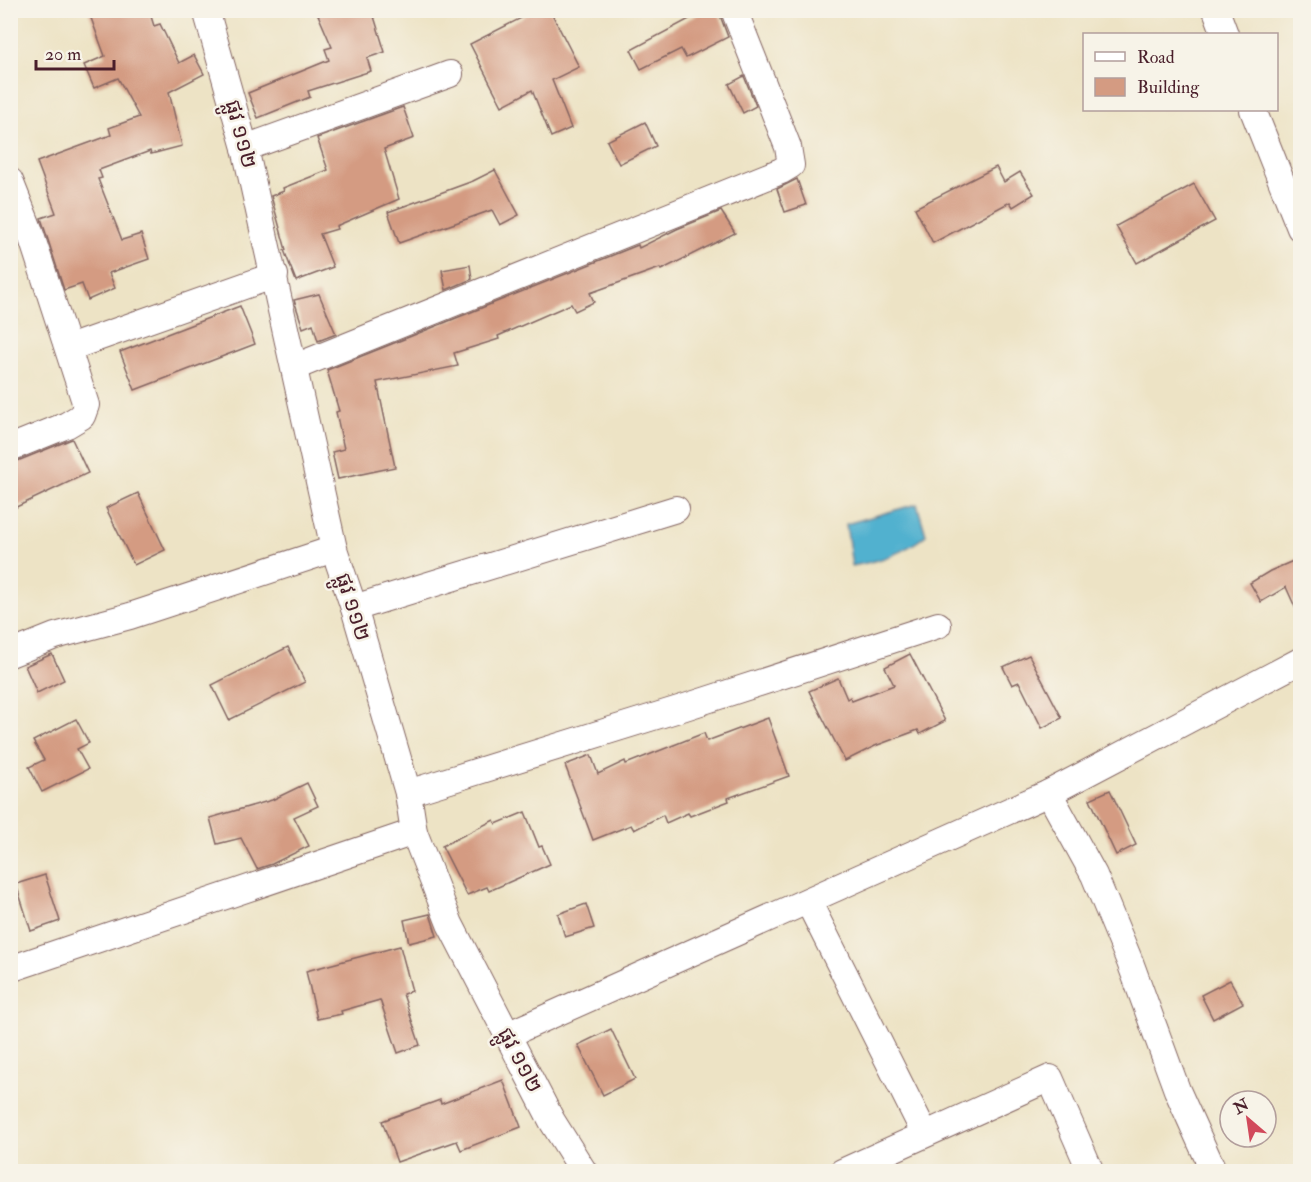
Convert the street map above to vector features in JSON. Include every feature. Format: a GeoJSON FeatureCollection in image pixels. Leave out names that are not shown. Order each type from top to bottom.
{"type":"FeatureCollection","features":[{"type":"Feature","properties":{"kind":"street","name":"ផ្លូវ ១១២"},"geometry":{"type":"LineString","coordinates":[[206,10],[245,148],[334,549],[354,608],[408,793],[414,832],[450,924],[552,1121],[584,1172]]}},
{"type":"Feature","properties":{"kind":"street"},"geometry":{"type":"LineString","coordinates":[[295,368],[791,165],[788,147],[734,10]]}},
{"type":"Feature","properties":{"kind":"street"},"geometry":{"type":"LineString","coordinates":[[1216,10],[1225,33]]}},
{"type":"Feature","properties":{"kind":"street"},"geometry":{"type":"LineString","coordinates":[[245,148],[450,74]]}},
{"type":"Feature","properties":{"kind":"street"},"geometry":{"type":"LineString","coordinates":[[1253,111],[1300,228]]}},
{"type":"Feature","properties":{"kind":"street"},"geometry":{"type":"LineString","coordinates":[[10,181],[69,348],[86,405],[82,416],[67,426],[10,448]]}},
{"type":"Feature","properties":{"kind":"street"},"geometry":{"type":"LineString","coordinates":[[69,348],[274,275]]}},
{"type":"Feature","properties":{"kind":"street"},"geometry":{"type":"LineString","coordinates":[[354,608],[676,509]]}},
{"type":"Feature","properties":{"kind":"street"},"geometry":{"type":"LineString","coordinates":[[10,654],[55,636],[130,616],[334,549]]}},
{"type":"Feature","properties":{"kind":"street"},"geometry":{"type":"LineString","coordinates":[[408,793],[938,625]]}},
{"type":"Feature","properties":{"kind":"street"},"geometry":{"type":"LineString","coordinates":[[507,1035],[1049,793],[1300,661]]}},
{"type":"Feature","properties":{"kind":"street"},"geometry":{"type":"LineString","coordinates":[[1049,793],[1094,875],[1130,962],[1177,1090],[1214,1172]]}},
{"type":"Feature","properties":{"kind":"street"},"geometry":{"type":"LineString","coordinates":[[10,969],[414,832]]}},
{"type":"Feature","properties":{"kind":"street"},"geometry":{"type":"LineString","coordinates":[[808,901],[925,1134]]}},
{"type":"Feature","properties":{"kind":"street"},"geometry":{"type":"LineString","coordinates":[[842,1172],[1050,1078],[1091,1172]]}},
{"type":"Feature","properties":{"kind":"water"},"geometry":{"type":"Polygon","coordinates":[[[917,504],[926,535],[909,547],[891,555],[852,566],[846,524],[917,504]]]}},
{"type":"Feature","properties":{"kind":"building"},"geometry":{"type":"Polygon","coordinates":[[[88,10],[149,10],[154,26],[160,24],[179,63],[194,55],[204,74],[169,92],[182,146],[151,154],[150,151],[99,170],[102,178],[98,179],[122,240],[141,234],[149,259],[109,273],[115,288],[88,300],[82,284],[64,290],[41,218],[56,213],[37,162],[111,135],[109,128],[139,117],[118,78],[94,88],[84,65],[105,56],[88,10]]]}},
{"type":"Feature","properties":{"kind":"building"},"geometry":{"type":"Polygon","coordinates":[[[316,10],[372,10],[385,52],[367,58],[371,71],[308,91],[310,97],[258,118],[248,93],[329,60],[325,49],[332,47],[316,10]]]}},
{"type":"Feature","properties":{"kind":"building"},"geometry":{"type":"Polygon","coordinates":[[[537,10],[550,10],[579,67],[552,80],[571,128],[551,137],[532,90],[502,106],[470,44],[537,10]]]}},
{"type":"Feature","properties":{"kind":"building"},"geometry":{"type":"Polygon","coordinates":[[[706,10],[718,10],[728,37],[686,58],[681,49],[641,69],[631,50],[706,10]]]}},
{"type":"Feature","properties":{"kind":"building"},"geometry":{"type":"Polygon","coordinates":[[[744,76],[756,106],[743,113],[729,84],[744,76]]]}},
{"type":"Feature","properties":{"kind":"building"},"geometry":{"type":"Polygon","coordinates":[[[403,107],[414,138],[384,149],[399,199],[336,226],[337,229],[320,234],[333,267],[296,281],[284,250],[286,250],[271,196],[284,191],[283,188],[328,170],[317,138],[403,107]]]}},
{"type":"Feature","properties":{"kind":"building"},"geometry":{"type":"Polygon","coordinates":[[[645,122],[656,146],[619,164],[607,141],[645,122]]]}},
{"type":"Feature","properties":{"kind":"building"},"geometry":{"type":"Polygon","coordinates":[[[996,167],[1004,182],[1020,172],[1034,194],[1013,207],[1010,202],[933,243],[915,208],[996,167]]]}},
{"type":"Feature","properties":{"kind":"building"},"geometry":{"type":"Polygon","coordinates":[[[495,170],[519,215],[500,225],[492,210],[399,243],[388,212],[473,181],[495,170]]]}},
{"type":"Feature","properties":{"kind":"building"},"geometry":{"type":"Polygon","coordinates":[[[797,179],[806,205],[785,212],[777,189],[797,179]]]}},
{"type":"Feature","properties":{"kind":"building"},"geometry":{"type":"Polygon","coordinates":[[[1194,184],[1215,221],[1137,263],[1116,226],[1194,184]]]}},
{"type":"Feature","properties":{"kind":"building"},"geometry":{"type":"Polygon","coordinates":[[[721,211],[735,233],[661,270],[660,268],[590,293],[594,302],[575,311],[571,304],[498,336],[499,339],[454,353],[458,366],[377,382],[395,467],[338,479],[332,452],[344,449],[336,412],[339,411],[327,370],[638,245],[639,248],[721,211]]]}},
{"type":"Feature","properties":{"kind":"building"},"geometry":{"type":"Polygon","coordinates":[[[470,265],[472,279],[446,290],[442,270],[470,265]]]}},
{"type":"Feature","properties":{"kind":"building"},"geometry":{"type":"Polygon","coordinates":[[[319,294],[336,334],[318,341],[313,324],[303,328],[294,300],[319,294]]]}},
{"type":"Feature","properties":{"kind":"building"},"geometry":{"type":"Polygon","coordinates":[[[240,306],[255,344],[135,390],[120,352],[240,306]]]}},
{"type":"Feature","properties":{"kind":"building"},"geometry":{"type":"Polygon","coordinates":[[[72,439],[88,473],[10,510],[10,464],[72,439]]]}},
{"type":"Feature","properties":{"kind":"building"},"geometry":{"type":"Polygon","coordinates":[[[138,493],[165,550],[134,565],[106,508],[138,493]]]}},
{"type":"Feature","properties":{"kind":"building"},"geometry":{"type":"Polygon","coordinates":[[[1300,558],[1300,618],[1286,587],[1261,602],[1250,583],[1300,558]]]}},
{"type":"Feature","properties":{"kind":"building"},"geometry":{"type":"Polygon","coordinates":[[[288,647],[305,682],[229,720],[212,685],[288,647]]]}},
{"type":"Feature","properties":{"kind":"building"},"geometry":{"type":"Polygon","coordinates":[[[52,654],[64,680],[37,693],[25,666],[52,654]]]}},
{"type":"Feature","properties":{"kind":"building"},"geometry":{"type":"Polygon","coordinates":[[[910,654],[945,721],[920,734],[918,730],[875,746],[845,761],[809,691],[838,678],[847,699],[850,697],[852,701],[894,685],[885,667],[910,654]]]}},
{"type":"Feature","properties":{"kind":"building"},"geometry":{"type":"Polygon","coordinates":[[[1029,655],[1062,718],[1042,728],[1019,682],[1012,685],[1003,667],[1029,655]]]}},
{"type":"Feature","properties":{"kind":"building"},"geometry":{"type":"Polygon","coordinates":[[[768,718],[789,776],[728,798],[729,801],[690,816],[688,813],[666,823],[663,815],[634,830],[631,825],[593,840],[565,765],[591,755],[598,774],[625,761],[626,764],[704,733],[707,741],[768,718]]]}},
{"type":"Feature","properties":{"kind":"building"},"geometry":{"type":"Polygon","coordinates":[[[76,719],[89,743],[77,749],[88,769],[42,792],[29,767],[44,760],[33,741],[76,719]]]}},
{"type":"Feature","properties":{"kind":"building"},"geometry":{"type":"Polygon","coordinates":[[[307,783],[318,806],[294,817],[309,846],[257,869],[241,838],[217,844],[210,818],[272,800],[307,783]]]}},
{"type":"Feature","properties":{"kind":"building"},"geometry":{"type":"Polygon","coordinates":[[[1110,790],[1136,845],[1116,855],[1090,799],[1110,790]]]}},
{"type":"Feature","properties":{"kind":"building"},"geometry":{"type":"Polygon","coordinates":[[[525,812],[539,847],[542,846],[550,864],[489,891],[487,887],[467,895],[442,846],[494,820],[496,824],[525,812]]]}},
{"type":"Feature","properties":{"kind":"building"},"geometry":{"type":"Polygon","coordinates":[[[45,875],[60,921],[31,931],[16,884],[45,875]]]}},
{"type":"Feature","properties":{"kind":"building"},"geometry":{"type":"Polygon","coordinates":[[[586,904],[594,928],[565,937],[558,914],[586,904]]]}},
{"type":"Feature","properties":{"kind":"building"},"geometry":{"type":"Polygon","coordinates":[[[430,914],[437,936],[409,943],[404,920],[430,914]]]}},
{"type":"Feature","properties":{"kind":"building"},"geometry":{"type":"Polygon","coordinates":[[[400,946],[412,991],[403,994],[420,1045],[398,1053],[380,1000],[341,1011],[342,1014],[317,1019],[306,971],[400,946]]]}},
{"type":"Feature","properties":{"kind":"building"},"geometry":{"type":"Polygon","coordinates":[[[1230,980],[1243,1003],[1213,1019],[1201,995],[1230,980]]]}},
{"type":"Feature","properties":{"kind":"building"},"geometry":{"type":"Polygon","coordinates":[[[611,1029],[635,1079],[603,1095],[578,1045],[611,1029]]]}},
{"type":"Feature","properties":{"kind":"building"},"geometry":{"type":"Polygon","coordinates":[[[503,1080],[521,1127],[461,1150],[457,1141],[397,1162],[382,1121],[440,1100],[441,1104],[503,1080]]]}}]}
